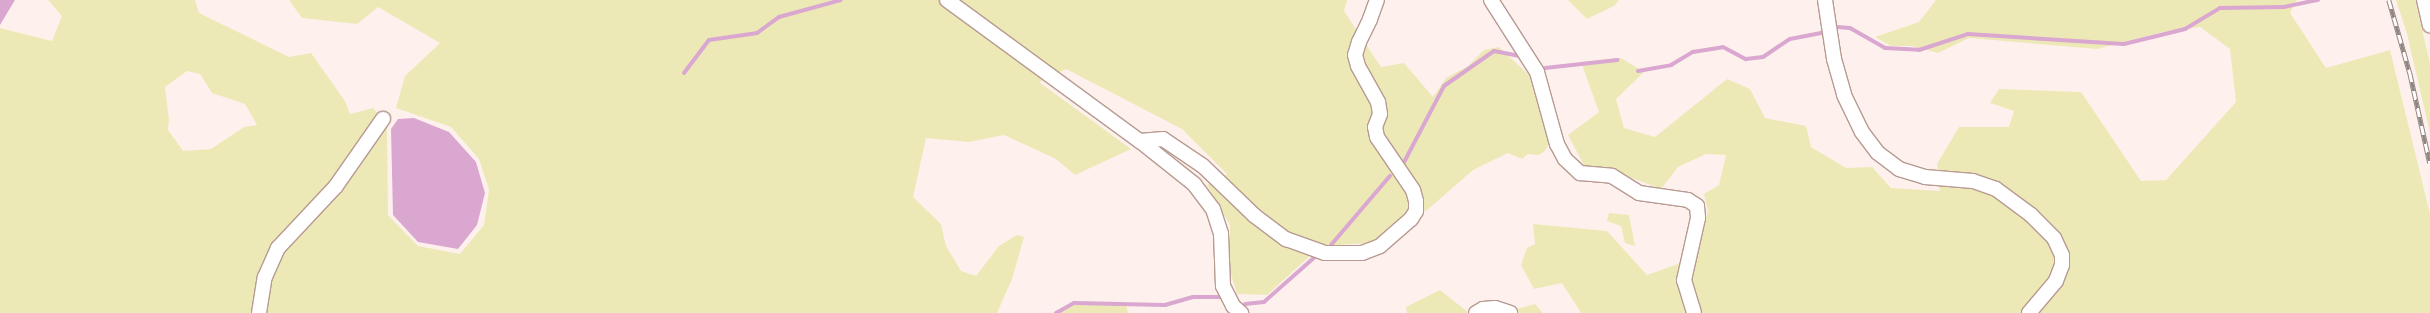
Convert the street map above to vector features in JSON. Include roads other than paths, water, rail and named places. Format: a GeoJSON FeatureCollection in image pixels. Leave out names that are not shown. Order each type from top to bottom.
{"type":"FeatureCollection","features":[{"type":"Feature","properties":{"kind":"street"},"geometry":{"type":"LineString","coordinates":[[947,0],[1140,142],[1194,184],[1213,209],[1221,234],[1224,286],[1233,306],[1241,313]]}},
{"type":"Feature","properties":{"kind":"street"},"geometry":{"type":"LineString","coordinates":[[1140,142],[1162,139],[1203,166],[1255,216],[1286,239],[1325,253],[1362,253],[1380,246],[1411,219],[1416,211],[1416,201],[1413,190],[1377,137],[1375,127],[1380,114],[1378,102],[1358,66],[1355,55],[1358,42],[1370,20],[1376,0]]}},
{"type":"Feature","properties":{"kind":"street"},"geometry":{"type":"LineString","coordinates":[[1491,0],[1537,72],[1557,144],[1565,159],[1580,173],[1612,176],[1639,193],[1688,200],[1697,206],[1698,218],[1684,280],[1694,313]]}},
{"type":"Feature","properties":{"kind":"street"},"geometry":{"type":"LineString","coordinates":[[1826,0],[1834,59],[1844,95],[1862,132],[1878,153],[1899,169],[1918,175],[1973,181],[1996,189],[2031,214],[2054,238],[2062,255],[2062,265],[2056,281],[2029,313]]}},
{"type":"Feature","properties":{"kind":"street"},"geometry":{"type":"LineString","coordinates":[[2424,0],[2430,25]]}},
{"type":"Feature","properties":{"kind":"street"},"geometry":{"type":"LineString","coordinates":[[259,313],[265,277],[278,248],[336,186],[383,119]]}},
{"type":"Feature","properties":{"kind":"street"},"geometry":{"type":"LineString","coordinates":[[1476,313],[1483,309],[1495,308],[1510,313]]}},
{"type":"Feature","properties":{"kind":"waterway"},"geometry":{"type":"LineString","coordinates":[[684,73],[709,40],[757,33],[779,17],[841,0]]}},
{"type":"Feature","properties":{"kind":"waterway"},"geometry":{"type":"LineString","coordinates":[[1837,27],[1850,28],[1885,48],[1919,50],[1968,34],[2124,44],[2185,29],[2220,8],[2284,7],[2318,0]]}},
{"type":"Feature","properties":{"kind":"waterway"},"geometry":{"type":"LineString","coordinates":[[1638,71],[1671,65],[1693,52],[1723,47],[1746,59],[1763,57],[1790,39],[1822,33]]}},
{"type":"Feature","properties":{"kind":"waterway"},"geometry":{"type":"LineString","coordinates":[[1402,166],[1444,86],[1494,51],[1520,56]]}},
{"type":"Feature","properties":{"kind":"waterway"},"geometry":{"type":"LineString","coordinates":[[1545,68],[1618,60]]}},
{"type":"Feature","properties":{"kind":"waterway"},"geometry":{"type":"LineString","coordinates":[[1331,245],[1390,176]]}},
{"type":"Feature","properties":{"kind":"waterway"},"geometry":{"type":"LineString","coordinates":[[1245,304],[1264,302],[1316,256]]}},
{"type":"Feature","properties":{"kind":"waterway"},"geometry":{"type":"LineString","coordinates":[[1056,313],[1074,303],[1165,305],[1193,297],[1220,297]]}},
{"type":"Feature","properties":{"kind":"railway"},"geometry":{"type":"LineString","coordinates":[[2389,0],[2410,73],[2430,163]]}}]}
